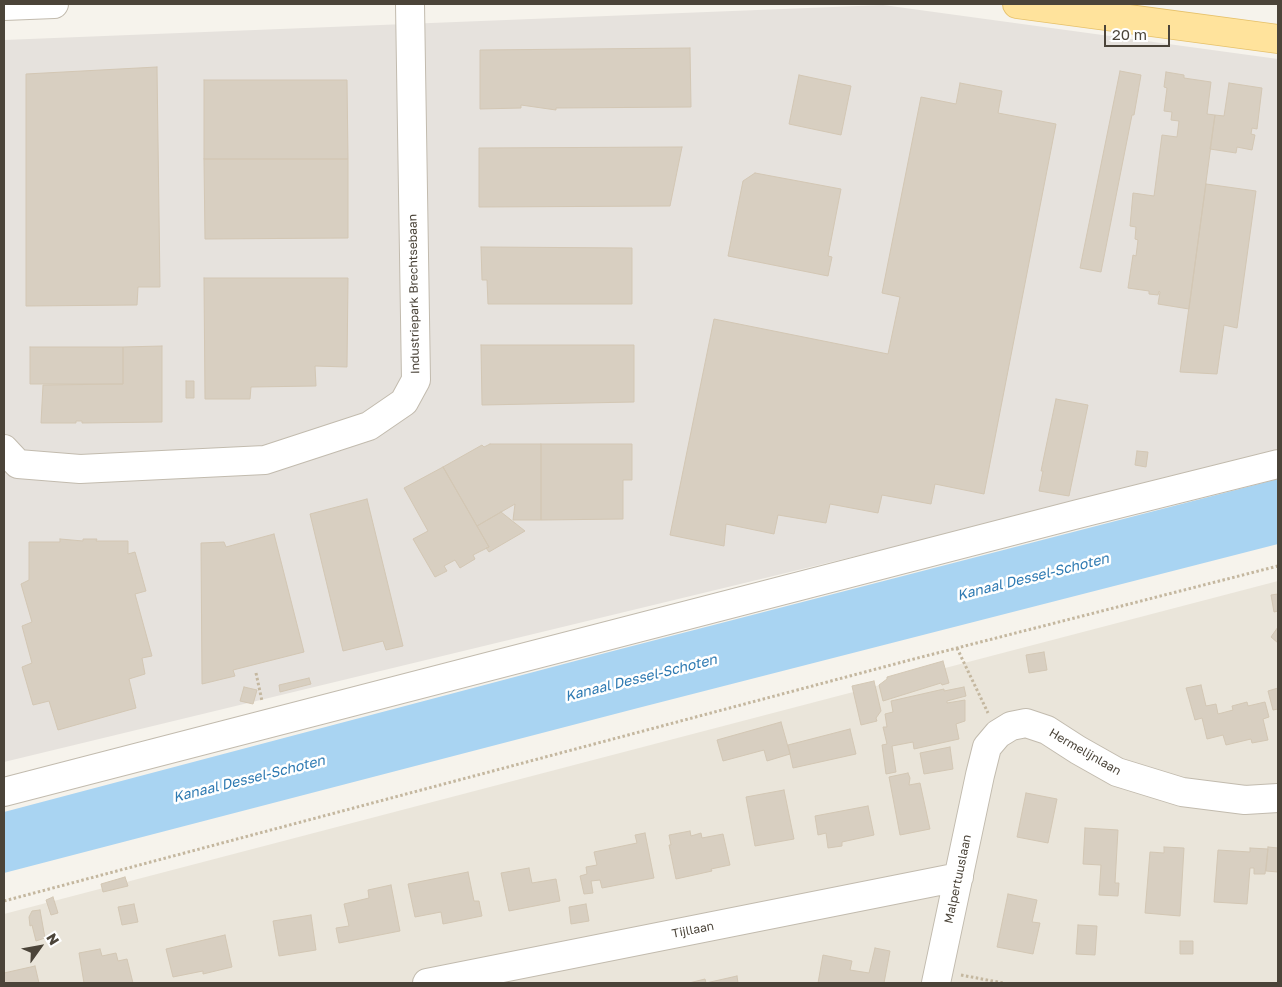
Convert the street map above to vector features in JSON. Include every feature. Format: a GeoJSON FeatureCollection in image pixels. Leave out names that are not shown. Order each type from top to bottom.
{"type":"FeatureCollection","features":[{"type":"Feature","properties":{"kind":"main road"},"geometry":{"type":"LineString","coordinates":[[1017,4],[1278,39]]}},
{"type":"Feature","properties":{"kind":"street"},"geometry":{"type":"LineString","coordinates":[[4,6],[54,4]]}},
{"type":"Feature","properties":{"kind":"street","name":"Industriepark Brechtsebaan"},"geometry":{"type":"LineString","coordinates":[[4,449],[18,464],[80,469],[265,460],[369,426],[404,402],[416,380],[410,4]]}},
{"type":"Feature","properties":{"kind":"street"},"geometry":{"type":"LineString","coordinates":[[4,792],[1040,523],[1278,464]]}},
{"type":"Feature","properties":{"kind":"street","name":"Hermelijnlaan"},"geometry":{"type":"LineString","coordinates":[[998,734],[1011,726],[1026,723],[1047,730],[1117,772],[1182,792],[1246,800],[1278,798]]}},
{"type":"Feature","properties":{"kind":"street","name":"Malpertuuslaan"},"geometry":{"type":"LineString","coordinates":[[937,977],[987,747],[998,734]]}},
{"type":"Feature","properties":{"kind":"street","name":"Tijllaan"},"geometry":{"type":"LineString","coordinates":[[428,983],[959,877]]}},
{"type":"Feature","properties":{"kind":"path"},"geometry":{"type":"LineString","coordinates":[[4,901],[957,648],[1278,566]]}},
{"type":"Feature","properties":{"kind":"path"},"geometry":{"type":"LineString","coordinates":[[957,648],[998,734]]}},
{"type":"Feature","properties":{"kind":"path"},"geometry":{"type":"LineString","coordinates":[[937,977],[1004,983]]}},
{"type":"Feature","properties":{"kind":"shaded area"},"geometry":{"type":"Polygon","coordinates":[[[883,5],[1278,59],[1278,454],[4,762],[4,40],[883,5]]]}},
{"type":"Feature","properties":{"kind":"shaded area"},"geometry":{"type":"Polygon","coordinates":[[[1278,581],[1278,983],[4,983],[4,914],[1278,581]]]}},
{"type":"Feature","properties":{"kind":"water","name":"Kanaal Dessel-Schoten"},"geometry":{"type":"Polygon","coordinates":[[[1278,479],[1278,544],[4,873],[4,812],[613,651],[1278,479]]]}},
{"type":"Feature","properties":{"kind":"building"},"geometry":{"type":"Polygon","coordinates":[[[690,48],[691,107],[556,108],[556,110],[521,105],[521,108],[480,109],[480,50],[690,48]]]}},
{"type":"Feature","properties":{"kind":"building"},"geometry":{"type":"Polygon","coordinates":[[[157,67],[160,287],[138,287],[137,305],[26,306],[26,74],[157,67]]]}},
{"type":"Feature","properties":{"kind":"building"},"geometry":{"type":"Polygon","coordinates":[[[1120,71],[1141,75],[1101,272],[1080,268],[1120,71]]]}},
{"type":"Feature","properties":{"kind":"building"},"geometry":{"type":"Polygon","coordinates":[[[1166,72],[1184,75],[1184,78],[1211,82],[1207,114],[1215,115],[1189,309],[1158,304],[1159,291],[1158,295],[1149,294],[1149,291],[1128,288],[1133,255],[1136,256],[1138,240],[1135,239],[1136,227],[1130,226],[1133,193],[1154,196],[1162,135],[1177,137],[1179,121],[1171,120],[1172,112],[1164,111],[1167,88],[1164,87],[1166,72]]]}},
{"type":"Feature","properties":{"kind":"building"},"geometry":{"type":"Polygon","coordinates":[[[799,75],[851,86],[841,135],[789,124],[799,75]]]}},
{"type":"Feature","properties":{"kind":"building"},"geometry":{"type":"Polygon","coordinates":[[[204,80],[347,80],[348,159],[204,159],[204,80]]]}},
{"type":"Feature","properties":{"kind":"building"},"geometry":{"type":"Polygon","coordinates":[[[960,83],[1002,91],[998,113],[1056,124],[984,494],[935,484],[931,504],[882,495],[878,513],[830,504],[826,523],[778,515],[774,534],[726,524],[724,546],[670,535],[714,319],[888,354],[900,297],[882,293],[921,97],[956,104],[960,83]]]}},
{"type":"Feature","properties":{"kind":"building"},"geometry":{"type":"Polygon","coordinates":[[[1229,83],[1262,88],[1257,129],[1252,128],[1251,134],[1255,135],[1252,150],[1237,147],[1236,153],[1210,149],[1215,115],[1224,116],[1229,83]]]}},
{"type":"Feature","properties":{"kind":"building"},"geometry":{"type":"Polygon","coordinates":[[[682,147],[670,206],[479,207],[479,148],[682,147]]]}},
{"type":"Feature","properties":{"kind":"building"},"geometry":{"type":"Polygon","coordinates":[[[204,159],[348,159],[348,238],[205,239],[204,159]]]}},
{"type":"Feature","properties":{"kind":"building"},"geometry":{"type":"Polygon","coordinates":[[[755,173],[841,189],[828,256],[832,257],[828,276],[728,256],[743,181],[755,173]]]}},
{"type":"Feature","properties":{"kind":"building"},"geometry":{"type":"Polygon","coordinates":[[[1206,184],[1256,191],[1237,328],[1224,325],[1217,374],[1180,372],[1206,184]]]}},
{"type":"Feature","properties":{"kind":"building"},"geometry":{"type":"Polygon","coordinates":[[[481,247],[632,248],[632,304],[488,304],[487,280],[482,280],[481,247]]]}},
{"type":"Feature","properties":{"kind":"building"},"geometry":{"type":"Polygon","coordinates":[[[204,278],[348,278],[347,367],[315,366],[316,386],[251,387],[250,399],[205,399],[204,278]]]}},
{"type":"Feature","properties":{"kind":"building"},"geometry":{"type":"Polygon","coordinates":[[[481,345],[634,345],[634,402],[482,405],[481,345]]]}},
{"type":"Feature","properties":{"kind":"building"},"geometry":{"type":"Polygon","coordinates":[[[162,346],[162,422],[82,423],[82,421],[76,421],[76,423],[41,423],[43,385],[123,384],[123,347],[162,346]]]}},
{"type":"Feature","properties":{"kind":"building"},"geometry":{"type":"Polygon","coordinates":[[[30,347],[123,347],[123,384],[30,384],[30,347]]]}},
{"type":"Feature","properties":{"kind":"building"},"geometry":{"type":"Polygon","coordinates":[[[186,381],[194,381],[194,398],[186,398],[186,381]]]}},
{"type":"Feature","properties":{"kind":"building"},"geometry":{"type":"Polygon","coordinates":[[[1056,399],[1088,405],[1069,496],[1039,491],[1043,471],[1041,471],[1056,399]]]}},
{"type":"Feature","properties":{"kind":"building"},"geometry":{"type":"Polygon","coordinates":[[[490,444],[541,444],[541,520],[513,520],[515,504],[477,526],[443,467],[482,445],[484,447],[490,444]]]}},
{"type":"Feature","properties":{"kind":"building"},"geometry":{"type":"Polygon","coordinates":[[[541,444],[632,444],[632,480],[623,480],[623,519],[541,520],[541,444]]]}},
{"type":"Feature","properties":{"kind":"building"},"geometry":{"type":"Polygon","coordinates":[[[1137,451],[1148,452],[1146,467],[1135,465],[1137,451]]]}},
{"type":"Feature","properties":{"kind":"building"},"geometry":{"type":"Polygon","coordinates":[[[443,467],[489,547],[473,555],[475,559],[460,568],[455,560],[444,566],[447,571],[435,577],[413,539],[428,531],[404,488],[443,467]]]}},
{"type":"Feature","properties":{"kind":"building"},"geometry":{"type":"Polygon","coordinates":[[[367,499],[403,646],[386,650],[383,641],[343,651],[310,514],[367,499]]]}},
{"type":"Feature","properties":{"kind":"building"},"geometry":{"type":"Polygon","coordinates":[[[501,512],[525,531],[489,552],[486,548],[489,547],[477,526],[501,512]]]}},
{"type":"Feature","properties":{"kind":"building"},"geometry":{"type":"Polygon","coordinates":[[[274,534],[304,652],[233,670],[235,676],[202,684],[201,543],[224,542],[226,547],[274,534]]]}},
{"type":"Feature","properties":{"kind":"building"},"geometry":{"type":"Polygon","coordinates":[[[60,539],[128,541],[128,554],[135,552],[146,591],[135,594],[152,656],[142,658],[145,674],[129,679],[136,708],[58,730],[49,701],[33,705],[22,667],[32,663],[22,626],[32,622],[21,584],[29,580],[29,542],[60,542],[60,539]]]}},
{"type":"Feature","properties":{"kind":"building"},"geometry":{"type":"Polygon","coordinates":[[[1278,594],[1278,611],[1274,612],[1271,595],[1278,594]]]}},
{"type":"Feature","properties":{"kind":"building"},"geometry":{"type":"Polygon","coordinates":[[[1278,627],[1278,643],[1271,637],[1278,627]]]}},
{"type":"Feature","properties":{"kind":"building"},"geometry":{"type":"Polygon","coordinates":[[[1044,652],[1047,670],[1029,673],[1026,655],[1044,652]]]}},
{"type":"Feature","properties":{"kind":"building"},"geometry":{"type":"Polygon","coordinates":[[[943,661],[949,683],[942,685],[941,683],[883,701],[879,685],[887,677],[943,661]]]}},
{"type":"Feature","properties":{"kind":"building"},"geometry":{"type":"Polygon","coordinates":[[[309,678],[311,684],[280,692],[279,685],[309,678]]]}},
{"type":"Feature","properties":{"kind":"building"},"geometry":{"type":"Polygon","coordinates":[[[874,681],[881,711],[876,718],[877,721],[861,725],[852,686],[874,681]]]}},
{"type":"Feature","properties":{"kind":"building"},"geometry":{"type":"Polygon","coordinates":[[[1201,685],[1206,706],[1216,704],[1218,714],[1233,710],[1232,706],[1247,702],[1248,706],[1265,702],[1269,717],[1263,719],[1268,740],[1252,743],[1251,739],[1226,745],[1223,735],[1207,739],[1202,718],[1195,720],[1186,688],[1201,685]]]}},
{"type":"Feature","properties":{"kind":"building"},"geometry":{"type":"Polygon","coordinates":[[[244,687],[257,690],[253,704],[240,701],[244,687]]]}},
{"type":"Feature","properties":{"kind":"building"},"geometry":{"type":"Polygon","coordinates":[[[964,687],[966,696],[947,701],[947,703],[965,700],[965,721],[956,724],[959,739],[914,749],[913,742],[892,746],[896,772],[886,774],[882,745],[887,744],[883,727],[887,727],[885,714],[893,712],[891,701],[944,689],[944,691],[964,687]]]}},
{"type":"Feature","properties":{"kind":"building"},"geometry":{"type":"Polygon","coordinates":[[[1278,688],[1278,709],[1273,710],[1268,691],[1278,688]]]}},
{"type":"Feature","properties":{"kind":"building"},"geometry":{"type":"Polygon","coordinates":[[[781,722],[790,754],[767,761],[764,750],[723,761],[717,740],[781,722]]]}},
{"type":"Feature","properties":{"kind":"building"},"geometry":{"type":"Polygon","coordinates":[[[850,729],[856,754],[793,768],[788,745],[850,729]]]}},
{"type":"Feature","properties":{"kind":"building"},"geometry":{"type":"Polygon","coordinates":[[[950,747],[953,769],[924,774],[920,753],[950,747]]]}},
{"type":"Feature","properties":{"kind":"building"},"geometry":{"type":"Polygon","coordinates":[[[908,773],[910,778],[909,785],[920,783],[930,829],[900,835],[889,777],[908,773]]]}},
{"type":"Feature","properties":{"kind":"building"},"geometry":{"type":"Polygon","coordinates":[[[784,790],[794,839],[755,846],[746,797],[784,790]]]}},
{"type":"Feature","properties":{"kind":"building"},"geometry":{"type":"Polygon","coordinates":[[[1026,793],[1057,799],[1048,843],[1017,837],[1026,793]]]}},
{"type":"Feature","properties":{"kind":"building"},"geometry":{"type":"Polygon","coordinates":[[[868,806],[874,835],[842,842],[842,846],[828,848],[826,833],[818,835],[815,816],[868,806]]]}},
{"type":"Feature","properties":{"kind":"building"},"geometry":{"type":"Polygon","coordinates":[[[1085,828],[1118,830],[1115,883],[1119,883],[1118,896],[1099,895],[1101,865],[1083,864],[1085,828]]]}},
{"type":"Feature","properties":{"kind":"building"},"geometry":{"type":"Polygon","coordinates":[[[690,831],[691,836],[701,833],[702,838],[723,834],[730,865],[676,879],[669,845],[671,845],[669,835],[690,831]]]}},
{"type":"Feature","properties":{"kind":"building"},"geometry":{"type":"Polygon","coordinates":[[[645,833],[654,878],[602,888],[600,880],[591,881],[593,893],[584,894],[580,876],[587,874],[586,867],[597,865],[594,852],[637,843],[635,835],[645,833]]]}},
{"type":"Feature","properties":{"kind":"building"},"geometry":{"type":"Polygon","coordinates":[[[1164,847],[1184,848],[1180,916],[1145,913],[1150,852],[1164,853],[1164,847]]]}},
{"type":"Feature","properties":{"kind":"building"},"geometry":{"type":"Polygon","coordinates":[[[1268,847],[1278,848],[1278,872],[1266,871],[1268,847]]]}},
{"type":"Feature","properties":{"kind":"building"},"geometry":{"type":"Polygon","coordinates":[[[1250,848],[1268,849],[1265,874],[1254,874],[1254,868],[1250,868],[1247,904],[1214,902],[1218,850],[1250,852],[1250,848]]]}},
{"type":"Feature","properties":{"kind":"building"},"geometry":{"type":"Polygon","coordinates":[[[529,868],[532,883],[556,879],[560,901],[509,911],[501,873],[529,868]]]}},
{"type":"Feature","properties":{"kind":"building"},"geometry":{"type":"Polygon","coordinates":[[[468,872],[474,901],[479,901],[482,916],[443,924],[441,912],[415,917],[408,884],[468,872]]]}},
{"type":"Feature","properties":{"kind":"building"},"geometry":{"type":"Polygon","coordinates":[[[125,877],[128,886],[103,892],[101,884],[125,877]]]}},
{"type":"Feature","properties":{"kind":"building"},"geometry":{"type":"Polygon","coordinates":[[[391,885],[400,931],[339,943],[336,928],[349,926],[344,904],[369,898],[368,890],[391,885]]]}},
{"type":"Feature","properties":{"kind":"building"},"geometry":{"type":"Polygon","coordinates":[[[1008,894],[1037,900],[1032,922],[1040,923],[1033,954],[997,947],[1008,894]]]}},
{"type":"Feature","properties":{"kind":"building"},"geometry":{"type":"Polygon","coordinates":[[[53,897],[58,913],[51,915],[46,900],[53,897]]]}},
{"type":"Feature","properties":{"kind":"building"},"geometry":{"type":"Polygon","coordinates":[[[134,904],[138,922],[122,925],[118,907],[134,904]]]}},
{"type":"Feature","properties":{"kind":"building"},"geometry":{"type":"Polygon","coordinates":[[[586,904],[589,921],[571,924],[569,907],[586,904]]]}},
{"type":"Feature","properties":{"kind":"building"},"geometry":{"type":"Polygon","coordinates":[[[40,910],[45,938],[36,941],[32,925],[30,926],[29,917],[32,911],[40,910]]]}},
{"type":"Feature","properties":{"kind":"building"},"geometry":{"type":"Polygon","coordinates":[[[311,915],[316,950],[279,956],[273,921],[311,915]]]}},
{"type":"Feature","properties":{"kind":"building"},"geometry":{"type":"Polygon","coordinates":[[[1078,925],[1097,926],[1095,955],[1076,954],[1078,925]]]}},
{"type":"Feature","properties":{"kind":"building"},"geometry":{"type":"Polygon","coordinates":[[[225,935],[232,967],[203,974],[203,971],[173,977],[166,949],[225,935]]]}},
{"type":"Feature","properties":{"kind":"building"},"geometry":{"type":"Polygon","coordinates":[[[1180,941],[1193,941],[1193,954],[1180,954],[1180,941]]]}},
{"type":"Feature","properties":{"kind":"building"},"geometry":{"type":"Polygon","coordinates":[[[875,948],[890,951],[884,983],[818,983],[823,955],[852,961],[850,970],[869,973],[875,948]]]}},
{"type":"Feature","properties":{"kind":"building"},"geometry":{"type":"Polygon","coordinates":[[[100,949],[102,956],[116,953],[118,961],[127,959],[133,983],[84,983],[79,953],[100,949]]]}},
{"type":"Feature","properties":{"kind":"building"},"geometry":{"type":"Polygon","coordinates":[[[35,966],[39,983],[4,983],[4,973],[35,966]]]}},
{"type":"Feature","properties":{"kind":"building"},"geometry":{"type":"Polygon","coordinates":[[[737,976],[738,983],[706,983],[737,976]]]}},
{"type":"Feature","properties":{"kind":"building"},"geometry":{"type":"Polygon","coordinates":[[[705,979],[706,983],[689,983],[705,979]]]}}]}
